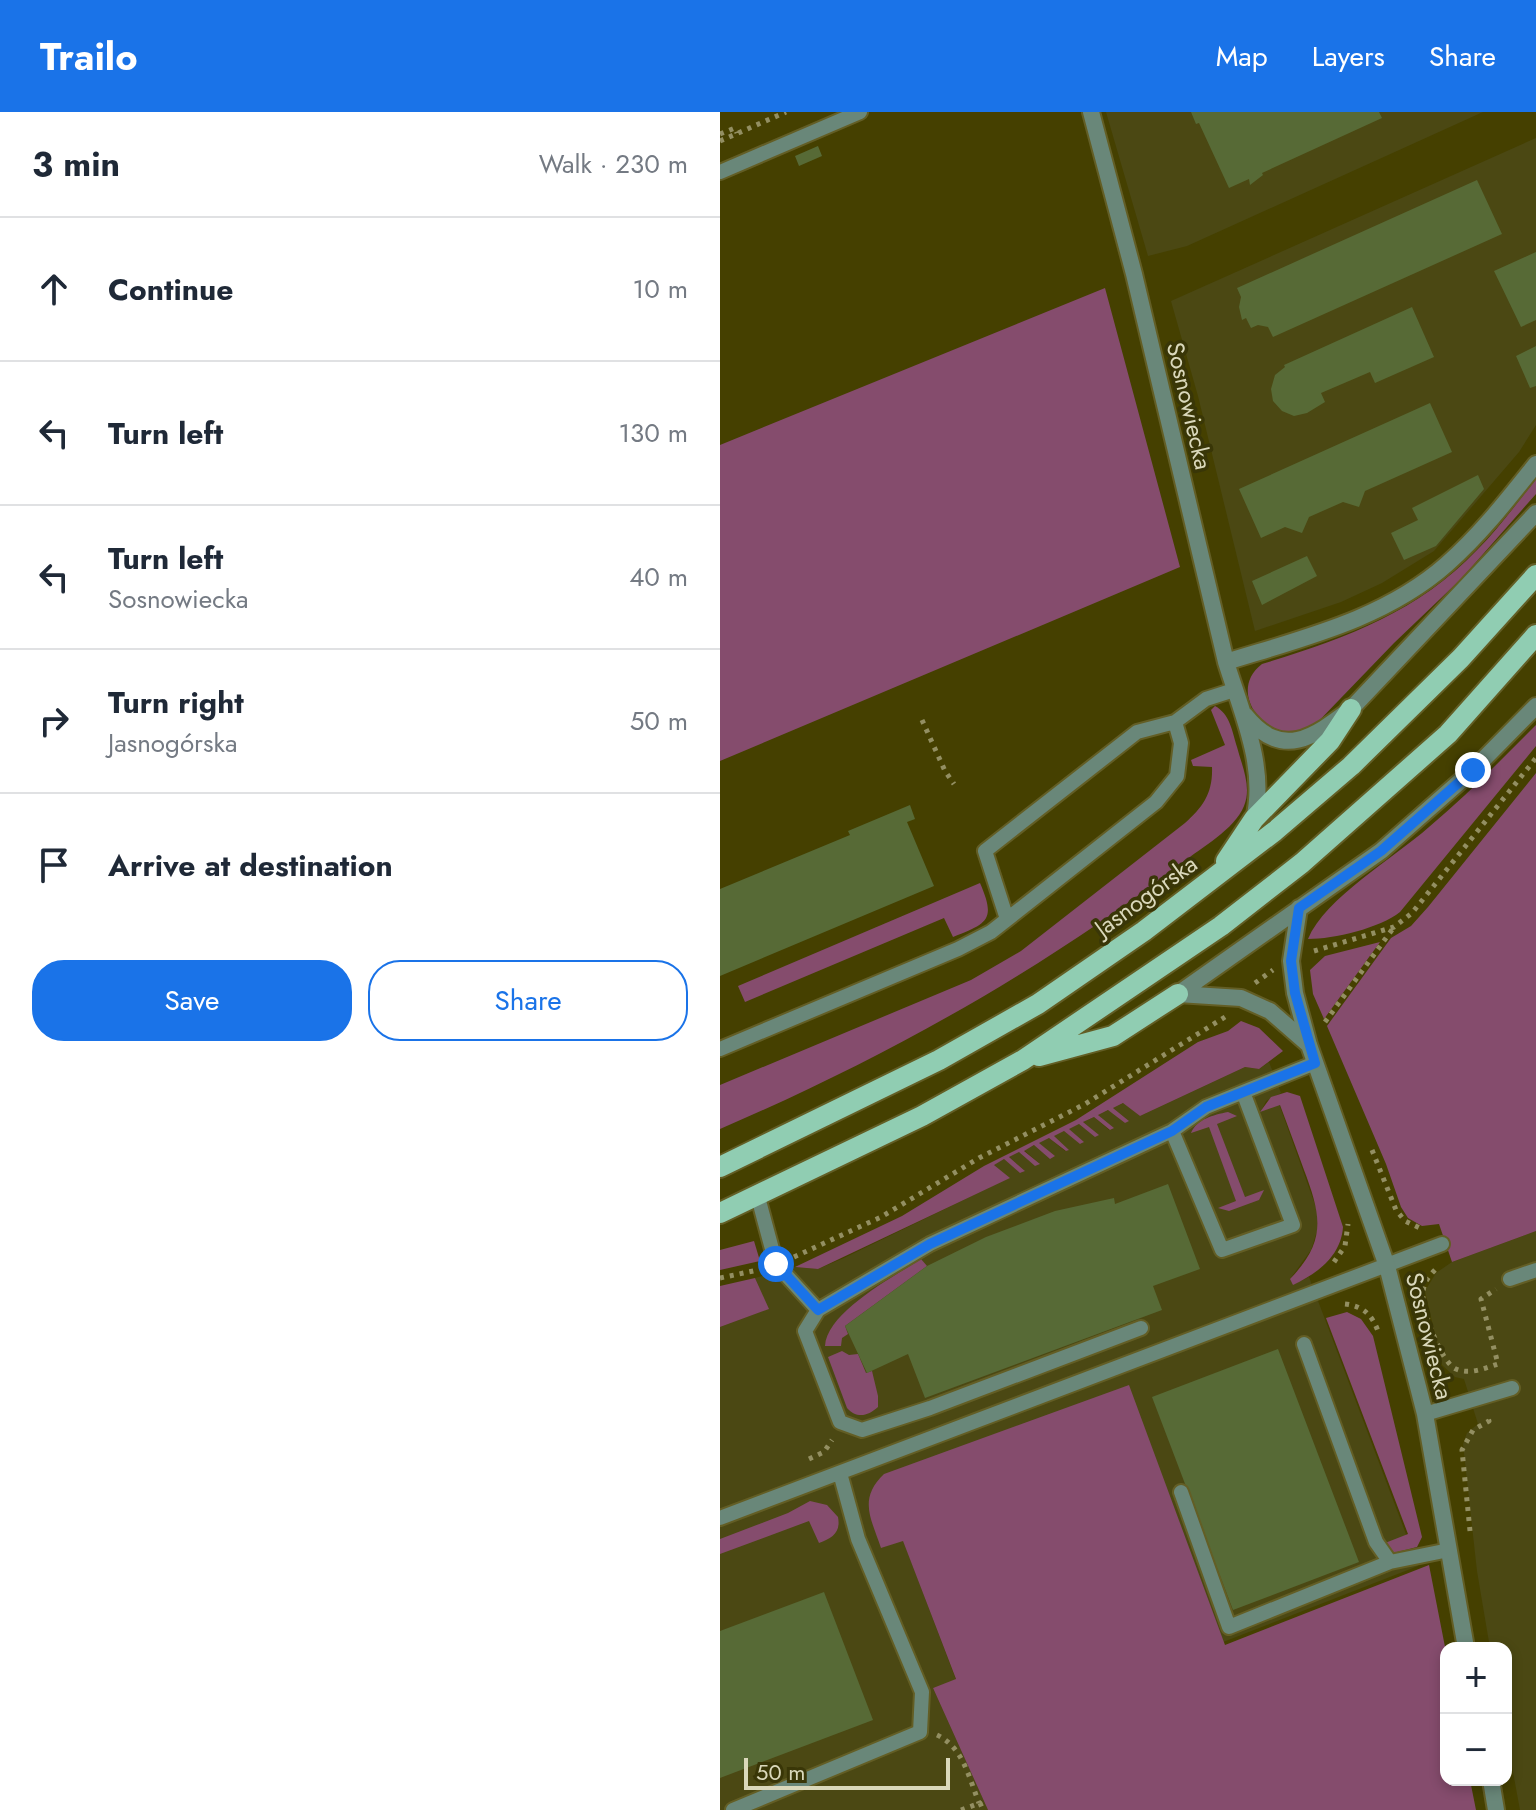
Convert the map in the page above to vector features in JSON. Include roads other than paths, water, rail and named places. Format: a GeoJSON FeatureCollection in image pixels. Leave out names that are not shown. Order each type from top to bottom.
{"type":"FeatureCollection","features":[{"type":"Feature","properties":{"kind":"main road","name":"Jasnogórska"},"geometry":{"type":"LineString","coordinates":[[720,1167],[939,1060],[1038,1004],[1144,931],[1275,831],[1351,766],[1461,658],[1536,575]]}},
{"type":"Feature","properties":{"kind":"main road"},"geometry":{"type":"LineString","coordinates":[[720,1213],[922,1116],[1023,1060],[1221,926],[1302,863],[1448,734],[1536,635]]}},
{"type":"Feature","properties":{"kind":"main road"},"geometry":{"type":"LineString","coordinates":[[1215,878],[1254,819],[1330,741],[1351,709]]}},
{"type":"Feature","properties":{"kind":"main road"},"geometry":{"type":"LineString","coordinates":[[1023,1060],[1113,1036],[1178,994]]}},
{"type":"Feature","properties":{"kind":"street","name":"Sosnowiecka"},"geometry":{"type":"LineString","coordinates":[[1091,112],[1134,274],[1226,662],[1258,778],[1259,798],[1254,819]]}},
{"type":"Feature","properties":{"kind":"street"},"geometry":{"type":"LineString","coordinates":[[1226,662],[1339,627],[1370,614],[1424,582],[1472,541],[1536,464]]}},
{"type":"Feature","properties":{"kind":"street"},"geometry":{"type":"LineString","coordinates":[[1351,709],[1536,513]]}},
{"type":"Feature","properties":{"kind":"street"},"geometry":{"type":"LineString","coordinates":[[1178,994],[1381,851],[1473,770],[1536,706]]}},
{"type":"Feature","properties":{"kind":"street","name":"Sosnowiecka"},"geometry":{"type":"LineString","coordinates":[[1242,711],[1255,728],[1270,737],[1299,741],[1320,733],[1351,709]]}},
{"type":"Feature","properties":{"kind":"street","name":"Sosnowiecka"},"geometry":{"type":"LineString","coordinates":[[1299,908],[1291,961],[1295,993],[1315,1063],[1387,1266],[1425,1414],[1465,1642]]}},
{"type":"Feature","properties":{"kind":"street"},"geometry":{"type":"LineString","coordinates":[[1178,994],[1241,998],[1270,1011],[1309,1045]]}},
{"type":"Feature","properties":{"kind":"street"},"geometry":{"type":"LineString","coordinates":[[1492,1786],[1496,1810]]}},
{"type":"Feature","properties":{"kind":"lane"},"geometry":{"type":"LineString","coordinates":[[720,172],[860,112]]}},
{"type":"Feature","properties":{"kind":"lane"},"geometry":{"type":"LineString","coordinates":[[1007,919],[985,851],[1137,732],[1175,722],[1206,699],[1234,690]]}},
{"type":"Feature","properties":{"kind":"lane"},"geometry":{"type":"LineString","coordinates":[[720,1049],[958,949],[991,932],[1156,802],[1177,776],[1181,743],[1175,722]]}},
{"type":"Feature","properties":{"kind":"lane"},"geometry":{"type":"LineString","coordinates":[[1141,1328],[930,1408],[862,1430],[840,1422],[805,1331],[818,1310],[930,1244],[1172,1131],[1206,1107],[1315,1063]]}},
{"type":"Feature","properties":{"kind":"lane"},"geometry":{"type":"LineString","coordinates":[[1172,1131],[1222,1250],[1293,1225],[1243,1092]]}},
{"type":"Feature","properties":{"kind":"lane"},"geometry":{"type":"LineString","coordinates":[[758,1197],[776,1264],[818,1310]]}},
{"type":"Feature","properties":{"kind":"lane"},"geometry":{"type":"LineString","coordinates":[[720,1518],[1442,1244]]}},
{"type":"Feature","properties":{"kind":"lane"},"geometry":{"type":"LineString","coordinates":[[1510,1279],[1536,1270]]}},
{"type":"Feature","properties":{"kind":"lane"},"geometry":{"type":"LineString","coordinates":[[1304,1344],[1376,1542],[1390,1562]]}},
{"type":"Feature","properties":{"kind":"lane"},"geometry":{"type":"LineString","coordinates":[[1425,1414],[1512,1388]]}},
{"type":"Feature","properties":{"kind":"lane"},"geometry":{"type":"LineString","coordinates":[[733,1810],[920,1732],[922,1692],[858,1539],[840,1473]]}},
{"type":"Feature","properties":{"kind":"lane"},"geometry":{"type":"LineString","coordinates":[[1181,1492],[1229,1627],[1390,1562],[1449,1550]]}}]}
